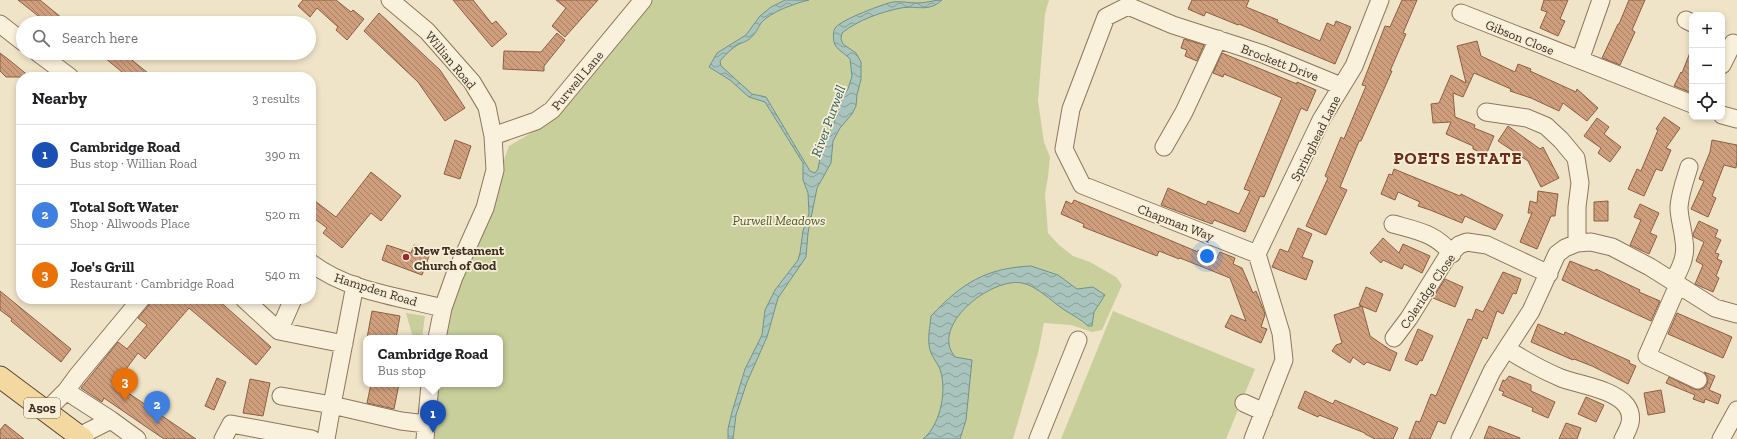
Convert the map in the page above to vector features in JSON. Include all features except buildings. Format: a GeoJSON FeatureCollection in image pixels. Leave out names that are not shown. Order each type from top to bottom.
{"type":"FeatureCollection","features":[{"type":"Feature","properties":{"kind":"main road","name":"A505"},"geometry":{"type":"LineString","coordinates":[[0,377],[81,437]]}},
{"type":"Feature","properties":{"kind":"street","name":"Willian Road"},"geometry":{"type":"LineString","coordinates":[[390,0],[427,31],[472,82],[487,107],[493,136],[495,170],[486,208],[454,277],[443,308],[438,335]]}},
{"type":"Feature","properties":{"kind":"street","name":"Purwell Lane"},"geometry":{"type":"LineString","coordinates":[[493,136],[536,121],[552,110],[643,0]]}},
{"type":"Feature","properties":{"kind":"street","name":"Springhead Lane"},"geometry":{"type":"LineString","coordinates":[[1257,254],[1321,120],[1354,66],[1380,0]]}},
{"type":"Feature","properties":{"kind":"street"},"geometry":{"type":"LineString","coordinates":[[1580,60],[1601,0]]}},
{"type":"Feature","properties":{"kind":"street","name":"Brockett Drive"},"geometry":{"type":"LineString","coordinates":[[1106,16],[1128,6],[1173,25],[1264,54],[1342,86]]}},
{"type":"Feature","properties":{"kind":"street","name":"Gibson Close"},"geometry":{"type":"LineString","coordinates":[[1461,13],[1689,103]]}},
{"type":"Feature","properties":{"kind":"street","name":"Chapman Way"},"geometry":{"type":"LineString","coordinates":[[1106,16],[1071,109],[1064,149],[1082,185],[1257,254]]}},
{"type":"Feature","properties":{"kind":"street"},"geometry":{"type":"LineString","coordinates":[[0,24],[16,37]]}},
{"type":"Feature","properties":{"kind":"street"},"geometry":{"type":"LineString","coordinates":[[1164,147],[1184,112],[1218,39]]}},
{"type":"Feature","properties":{"kind":"street"},"geometry":{"type":"LineString","coordinates":[[1725,57],[1731,42]]}},
{"type":"Feature","properties":{"kind":"street"},"geometry":{"type":"LineString","coordinates":[[47,60],[63,72]]}},
{"type":"Feature","properties":{"kind":"street"},"geometry":{"type":"LineString","coordinates":[[1486,112],[1528,118],[1546,126],[1561,140],[1576,158],[1580,184],[1576,207],[1577,243]]}},
{"type":"Feature","properties":{"kind":"street"},"geometry":{"type":"LineString","coordinates":[[1725,116],[1737,119]]}},
{"type":"Feature","properties":{"kind":"street"},"geometry":{"type":"LineString","coordinates":[[1689,167],[1681,192],[1679,207],[1684,240],[1684,256],[1675,284],[1647,356],[1698,380]]}},
{"type":"Feature","properties":{"kind":"street"},"geometry":{"type":"LineString","coordinates":[[1393,224],[1436,237],[1452,254]]}},
{"type":"Feature","properties":{"kind":"street","name":"Coleridge Close"},"geometry":{"type":"LineString","coordinates":[[1394,338],[1409,318],[1444,262],[1459,245],[1467,242],[1487,245],[1549,274]]}},
{"type":"Feature","properties":{"kind":"street"},"geometry":{"type":"LineString","coordinates":[[1460,439],[1482,389],[1531,311],[1557,254],[1565,248],[1577,243],[1591,242],[1612,247],[1650,267],[1715,308],[1737,314]]}},
{"type":"Feature","properties":{"kind":"street"},"geometry":{"type":"LineString","coordinates":[[1253,439],[1284,360],[1281,333],[1257,254]]}},
{"type":"Feature","properties":{"kind":"street","name":"Hampden Road"},"geometry":{"type":"LineString","coordinates":[[316,266],[341,281],[443,308]]}},
{"type":"Feature","properties":{"kind":"street"},"geometry":{"type":"LineString","coordinates":[[326,439],[355,285]]}},
{"type":"Feature","properties":{"kind":"street"},"geometry":{"type":"LineString","coordinates":[[46,411],[66,391],[137,304]]}},
{"type":"Feature","properties":{"kind":"street"},"geometry":{"type":"LineString","coordinates":[[249,304],[279,331],[344,344]]}},
{"type":"Feature","properties":{"kind":"street"},"geometry":{"type":"LineString","coordinates":[[279,331],[291,304]]}},
{"type":"Feature","properties":{"kind":"street"},"geometry":{"type":"LineString","coordinates":[[1038,439],[1078,340]]}},
{"type":"Feature","properties":{"kind":"street"},"geometry":{"type":"LineString","coordinates":[[1507,349],[1533,365],[1564,379],[1605,392],[1619,399],[1626,405],[1631,419],[1630,425],[1623,439]]}},
{"type":"Feature","properties":{"kind":"street"},"geometry":{"type":"LineString","coordinates":[[281,396],[401,420],[425,431],[430,387]]}},
{"type":"Feature","properties":{"kind":"street"},"geometry":{"type":"LineString","coordinates":[[66,391],[137,439]]}},
{"type":"Feature","properties":{"kind":"street"},"geometry":{"type":"LineString","coordinates":[[1244,403],[1264,412]]}},
{"type":"Feature","properties":{"kind":"street"},"geometry":{"type":"LineString","coordinates":[[1721,439],[1737,410]]}},
{"type":"Feature","properties":{"kind":"street"},"geometry":{"type":"LineString","coordinates":[[81,437],[111,420]]}},
{"type":"Feature","properties":{"kind":"street"},"geometry":{"type":"LineString","coordinates":[[223,439],[231,424],[312,439]]}},
{"type":"Feature","properties":{"kind":"green space","name":"Purwell Meadows"},"geometry":{"type":"Polygon","coordinates":[[[653,0],[1049,0],[1045,14],[1038,101],[1044,142],[1050,157],[1045,194],[1048,233],[1059,245],[1073,256],[1090,262],[1116,277],[1122,285],[1102,330],[1092,332],[1071,325],[1044,323],[1038,353],[1013,439],[435,439],[438,387],[503,387],[503,335],[446,335],[452,302],[509,146],[553,120],[653,0]]]}},
{"type":"Feature","properties":{"kind":"green space"},"geometry":{"type":"Polygon","coordinates":[[[1113,311],[1255,369],[1226,439],[1061,439],[1113,311]]]}},
{"type":"Feature","properties":{"kind":"green space"},"geometry":{"type":"Polygon","coordinates":[[[406,313],[425,316],[422,335],[412,335],[406,313]]]}},
{"type":"Feature","properties":{"kind":"water"},"geometry":{"type":"Polygon","coordinates":[[[785,0],[809,0],[790,6],[770,15],[761,23],[756,32],[747,41],[734,47],[720,61],[721,66],[752,94],[766,97],[810,171],[815,173],[818,169],[822,148],[837,116],[840,100],[848,89],[852,76],[850,59],[835,45],[835,28],[854,16],[888,3],[921,3],[942,0],[937,4],[923,8],[907,7],[878,14],[862,20],[842,33],[841,39],[843,44],[856,53],[861,62],[861,79],[856,106],[852,114],[840,128],[833,141],[831,163],[817,188],[808,233],[806,257],[778,298],[767,337],[747,382],[736,415],[733,439],[728,439],[728,429],[732,412],[745,369],[762,335],[765,310],[775,290],[798,260],[803,231],[809,214],[808,193],[803,180],[803,163],[765,102],[749,97],[730,80],[709,67],[717,53],[746,35],[760,16],[771,7],[785,0]]]}},
{"type":"Feature","properties":{"kind":"water"},"geometry":{"type":"Polygon","coordinates":[[[1031,266],[1058,275],[1077,289],[1093,287],[1105,295],[1094,312],[1092,326],[1088,326],[1038,290],[1022,283],[1009,283],[980,296],[967,306],[957,318],[950,332],[949,345],[955,357],[972,360],[966,420],[960,439],[923,439],[934,425],[943,395],[942,375],[929,346],[931,316],[942,304],[964,286],[976,279],[1001,270],[1031,266]]]}},
{"type":"Feature","properties":{"kind":"place","name":"New Testament Church of God"},"geometry":{"type":"Point","coordinates":[406,257]}},
{"type":"Feature","properties":{"kind":"place","name":"Joe's Grill"},"geometry":{"type":"Point","coordinates":[125,401]}},
{"type":"Feature","properties":{"kind":"place","name":"Total Soft Water"},"geometry":{"type":"Point","coordinates":[157,424]}},
{"type":"Feature","properties":{"kind":"place","name":"Cambridge Road"},"geometry":{"type":"Point","coordinates":[433,433]}},
{"type":"Feature","properties":{"kind":"district","name":"POETS ESTATE"},"geometry":{"type":"Point","coordinates":[1458,158]}},
{"type":"Feature","properties":{"kind":"water label","name":"River Purwell"},"geometry":{"type":"Point","coordinates":[828,121]}}]}
